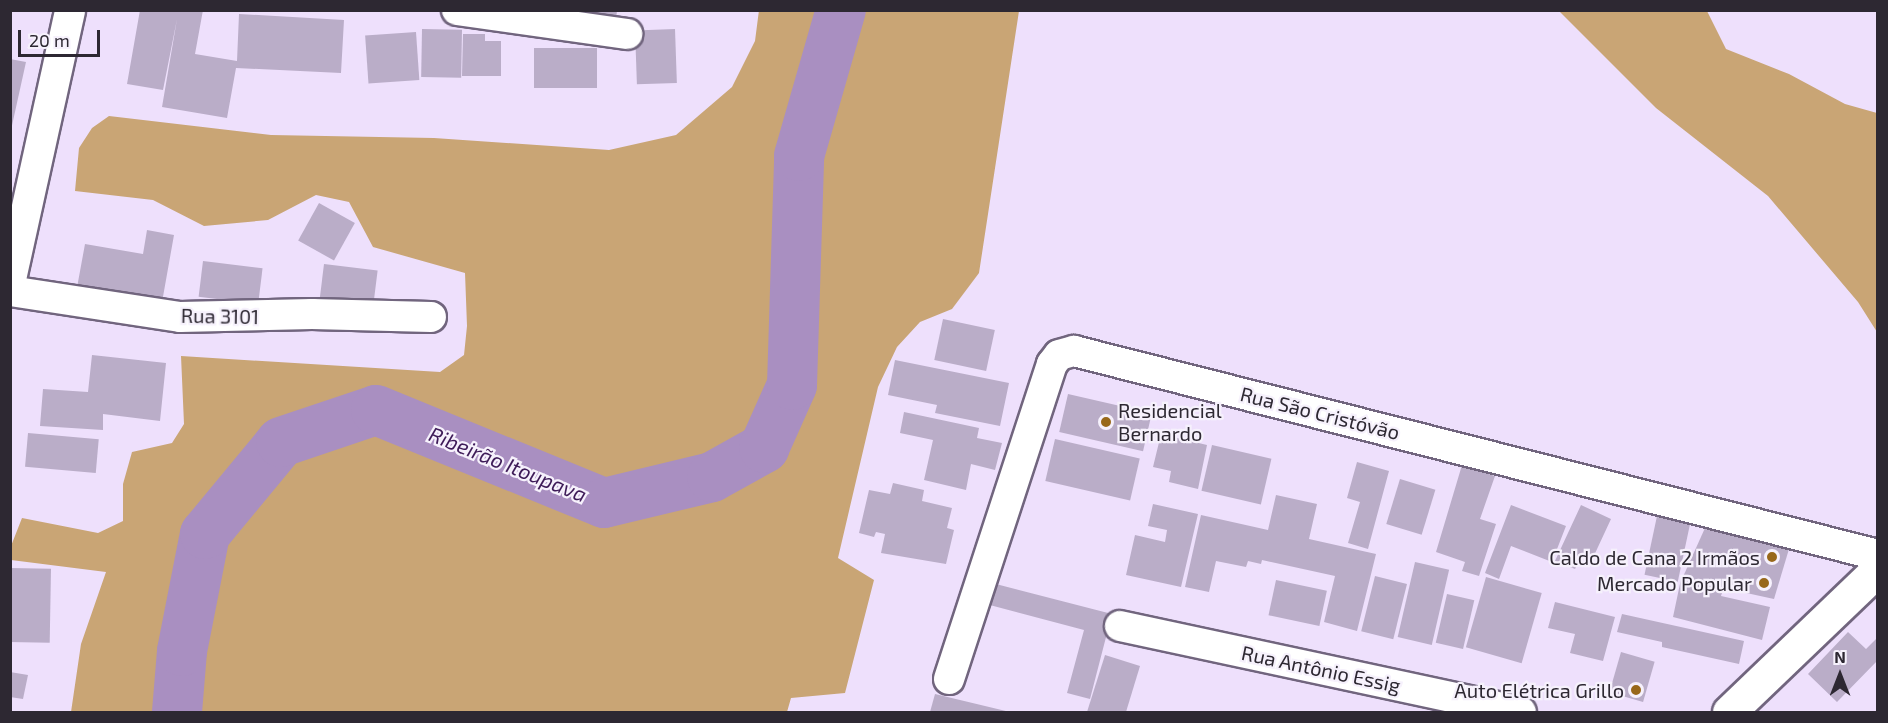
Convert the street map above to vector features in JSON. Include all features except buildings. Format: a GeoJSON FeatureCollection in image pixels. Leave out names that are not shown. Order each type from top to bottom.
{"type":"FeatureCollection","features":[{"type":"Feature","properties":{"kind":"main road"},"geometry":{"type":"LineString","coordinates":[[1729,712],[1878,569]]}},
{"type":"Feature","properties":{"kind":"street"},"geometry":{"type":"LineString","coordinates":[[10,284],[70,10]]}},
{"type":"Feature","properties":{"kind":"street"},"geometry":{"type":"LineString","coordinates":[[457,10],[627,34]]}},
{"type":"Feature","properties":{"kind":"street","name":"Rua 3101"},"geometry":{"type":"LineString","coordinates":[[10,291],[180,317],[312,314],[431,317]]}},
{"type":"Feature","properties":{"kind":"street","name":"Rua São Cristóvão"},"geometry":{"type":"LineString","coordinates":[[949,679],[1052,364],[1059,356],[1074,351],[1878,555]]}},
{"type":"Feature","properties":{"kind":"street","name":"Rua Antônio Essig"},"geometry":{"type":"LineString","coordinates":[[1120,626],[1521,712]]}},
{"type":"Feature","properties":{"kind":"shaded area"},"geometry":{"type":"Polygon","coordinates":[[[759,10],[1019,11],[979,273],[952,309],[920,322],[897,347],[878,387],[838,558],[874,580],[845,693],[791,698],[787,712],[71,712],[81,644],[106,572],[11,560],[11,546],[22,518],[98,533],[123,521],[123,484],[132,452],[172,443],[184,424],[181,356],[440,372],[464,355],[467,326],[465,273],[373,247],[349,202],[316,195],[268,220],[204,226],[153,200],[75,191],[79,148],[92,128],[109,116],[271,135],[434,138],[609,150],[676,135],[732,87],[755,41],[759,10]]]}},
{"type":"Feature","properties":{"kind":"shaded area"},"geometry":{"type":"Polygon","coordinates":[[[1559,11],[1707,11],[1726,49],[1789,74],[1845,104],[1877,113],[1877,332],[1858,302],[1768,196],[1656,108],[1559,11]]]}},
{"type":"Feature","properties":{"kind":"waterway","name":"Ribeirão Itoupava"},"geometry":{"type":"LineString","coordinates":[[177,712],[182,651],[205,534],[281,442],[376,410],[604,503],[712,477],[764,448],[792,385],[799,156],[841,10]]}},
{"type":"Feature","properties":{"kind":"place","name":"Residencial Bernardo"},"geometry":{"type":"Point","coordinates":[1106,422]}},
{"type":"Feature","properties":{"kind":"place","name":"Caldo de Cana 2 Irmãos"},"geometry":{"type":"Point","coordinates":[1772,557]}},
{"type":"Feature","properties":{"kind":"place","name":"Mercado Popular"},"geometry":{"type":"Point","coordinates":[1764,583]}},
{"type":"Feature","properties":{"kind":"place","name":"Auto Elétrica Grillo"},"geometry":{"type":"Point","coordinates":[1636,690]}}]}
